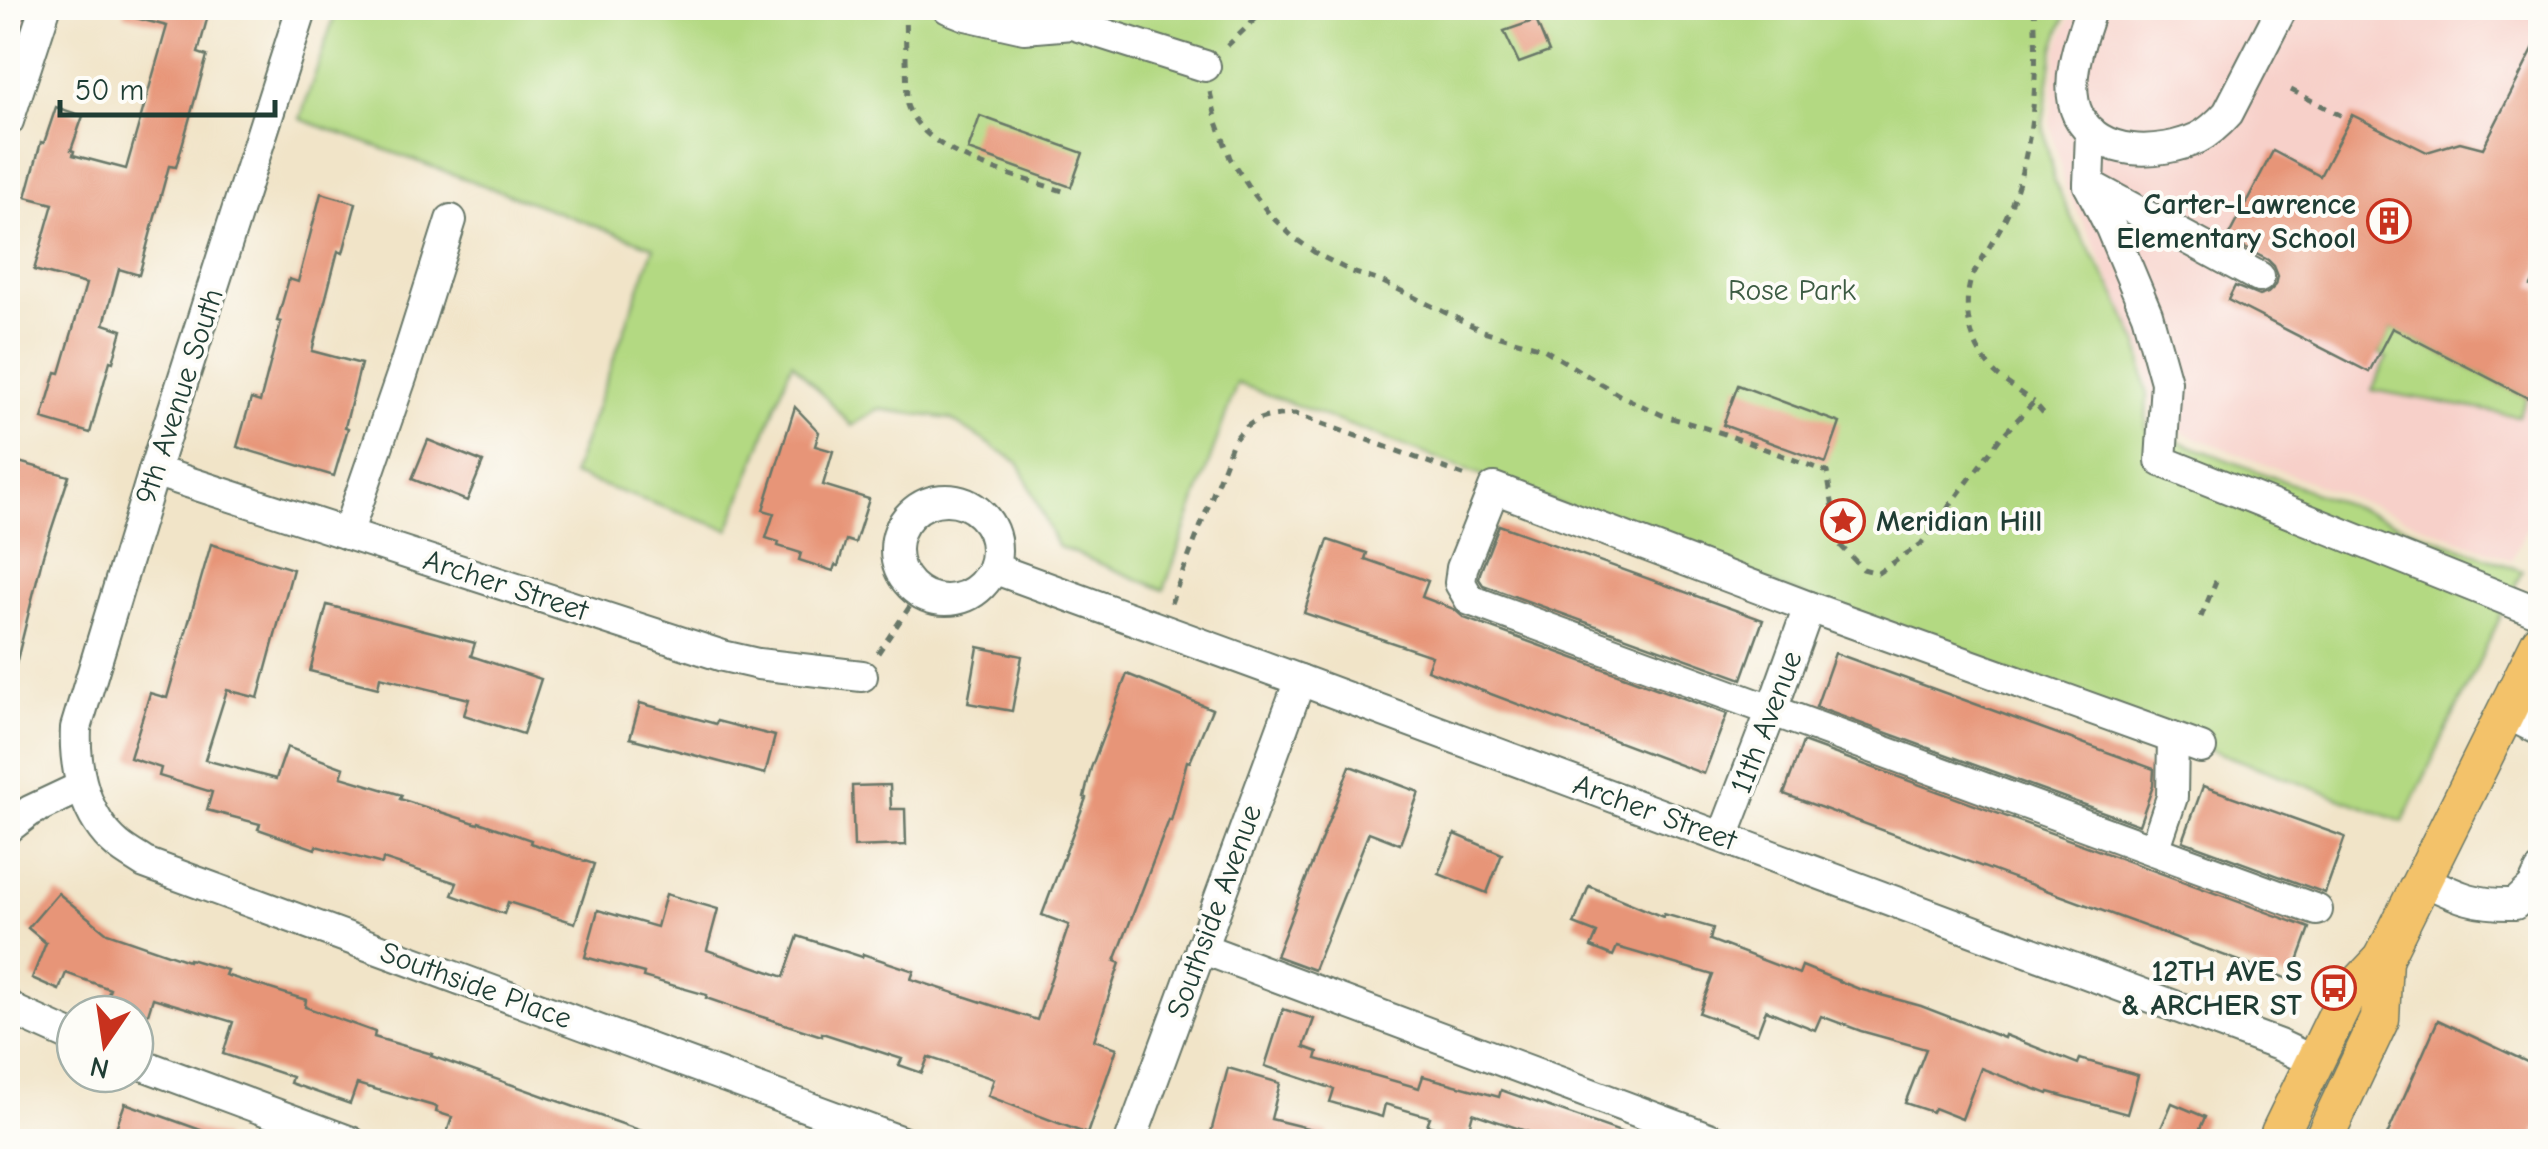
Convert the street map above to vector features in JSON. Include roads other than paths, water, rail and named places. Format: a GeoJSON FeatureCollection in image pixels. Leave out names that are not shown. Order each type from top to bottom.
{"type":"FeatureCollection","features":[{"type":"Feature","properties":{"kind":"main road"},"geometry":{"type":"LineString","coordinates":[[2280,1142],[2280,1133],[2345,999],[2383,960],[2540,642]]}},
{"type":"Feature","properties":{"kind":"main road"},"geometry":{"type":"LineString","coordinates":[[2322,1142],[2380,1018],[2383,960]]}},
{"type":"Feature","properties":{"kind":"street"},"geometry":{"type":"LineString","coordinates":[[8,121],[45,8]]}},
{"type":"Feature","properties":{"kind":"street","name":"9th Avenue South"},"geometry":{"type":"LineString","coordinates":[[82,787],[75,754],[76,728],[302,8]]}},
{"type":"Feature","properties":{"kind":"street"},"geometry":{"type":"LineString","coordinates":[[948,8],[1024,28],[1072,24],[1205,66]]}},
{"type":"Feature","properties":{"kind":"street"},"geometry":{"type":"LineString","coordinates":[[2091,8],[2074,63],[2073,98],[2078,114],[2091,132],[2110,144],[2149,150],[2182,143],[2216,127],[2228,113],[2282,8]]}},
{"type":"Feature","properties":{"kind":"street"},"geometry":{"type":"LineString","coordinates":[[2091,132],[2090,185],[2147,314],[2166,382],[2161,461],[2540,613]]}},
{"type":"Feature","properties":{"kind":"street"},"geometry":{"type":"LineString","coordinates":[[2090,185],[2260,278]]}},
{"type":"Feature","properties":{"kind":"street"},"geometry":{"type":"LineString","coordinates":[[347,534],[451,220]]}},
{"type":"Feature","properties":{"kind":"street","name":"Archer Street"},"geometry":{"type":"LineString","coordinates":[[154,471],[723,656],[862,676]]}},
{"type":"Feature","properties":{"kind":"street"},"geometry":{"type":"LineString","coordinates":[[2154,850],[2187,743],[1494,488],[1462,568],[1460,582],[1470,600],[2317,910]]}},
{"type":"Feature","properties":{"kind":"street"},"geometry":{"type":"LineString","coordinates":[[935,501],[964,503],[988,521],[996,540],[994,568],[975,592],[957,600],[938,600],[919,593],[900,571],[896,552],[899,532],[917,509],[935,501]]}},
{"type":"Feature","properties":{"kind":"street","name":"Archer Street"},"geometry":{"type":"LineString","coordinates":[[994,568],[2314,1060]]}},
{"type":"Feature","properties":{"kind":"street","name":"11th Avenue"},"geometry":{"type":"LineString","coordinates":[[1723,837],[1810,607]]}},
{"type":"Feature","properties":{"kind":"street","name":"Southside Avenue"},"geometry":{"type":"LineString","coordinates":[[1130,1142],[1300,680]]}},
{"type":"Feature","properties":{"kind":"street"},"geometry":{"type":"LineString","coordinates":[[2506,713],[2540,730]]}},
{"type":"Feature","properties":{"kind":"street"},"geometry":{"type":"LineString","coordinates":[[8,828],[30,811],[82,787]]}},
{"type":"Feature","properties":{"kind":"street","name":"Southside Place"},"geometry":{"type":"LineString","coordinates":[[82,787],[115,844],[145,863],[848,1132],[902,1142]]}},
{"type":"Feature","properties":{"kind":"street"},"geometry":{"type":"LineString","coordinates":[[2423,880],[2462,899],[2514,904],[2533,886],[2540,872]]}},
{"type":"Feature","properties":{"kind":"street"},"geometry":{"type":"LineString","coordinates":[[1201,948],[1718,1142]]}},
{"type":"Feature","properties":{"kind":"street"},"geometry":{"type":"LineString","coordinates":[[8,1005],[55,1029]]}},
{"type":"Feature","properties":{"kind":"street"},"geometry":{"type":"LineString","coordinates":[[155,1069],[351,1142]]}},
{"type":"Feature","properties":{"kind":"place","name":"Carter-Lawrence Elementary School"},"geometry":{"type":"Point","coordinates":[2389,221]}},
{"type":"Feature","properties":{"kind":"place","name":"Meridian Hill"},"geometry":{"type":"Point","coordinates":[1843,521]}},
{"type":"Feature","properties":{"kind":"place","name":"12TH AVE S & ARCHER ST"},"geometry":{"type":"Point","coordinates":[2334,988]}},
{"type":"Feature","properties":{"kind":"park label","name":"Rose Park"},"geometry":{"type":"Point","coordinates":[1792,290]}}]}
